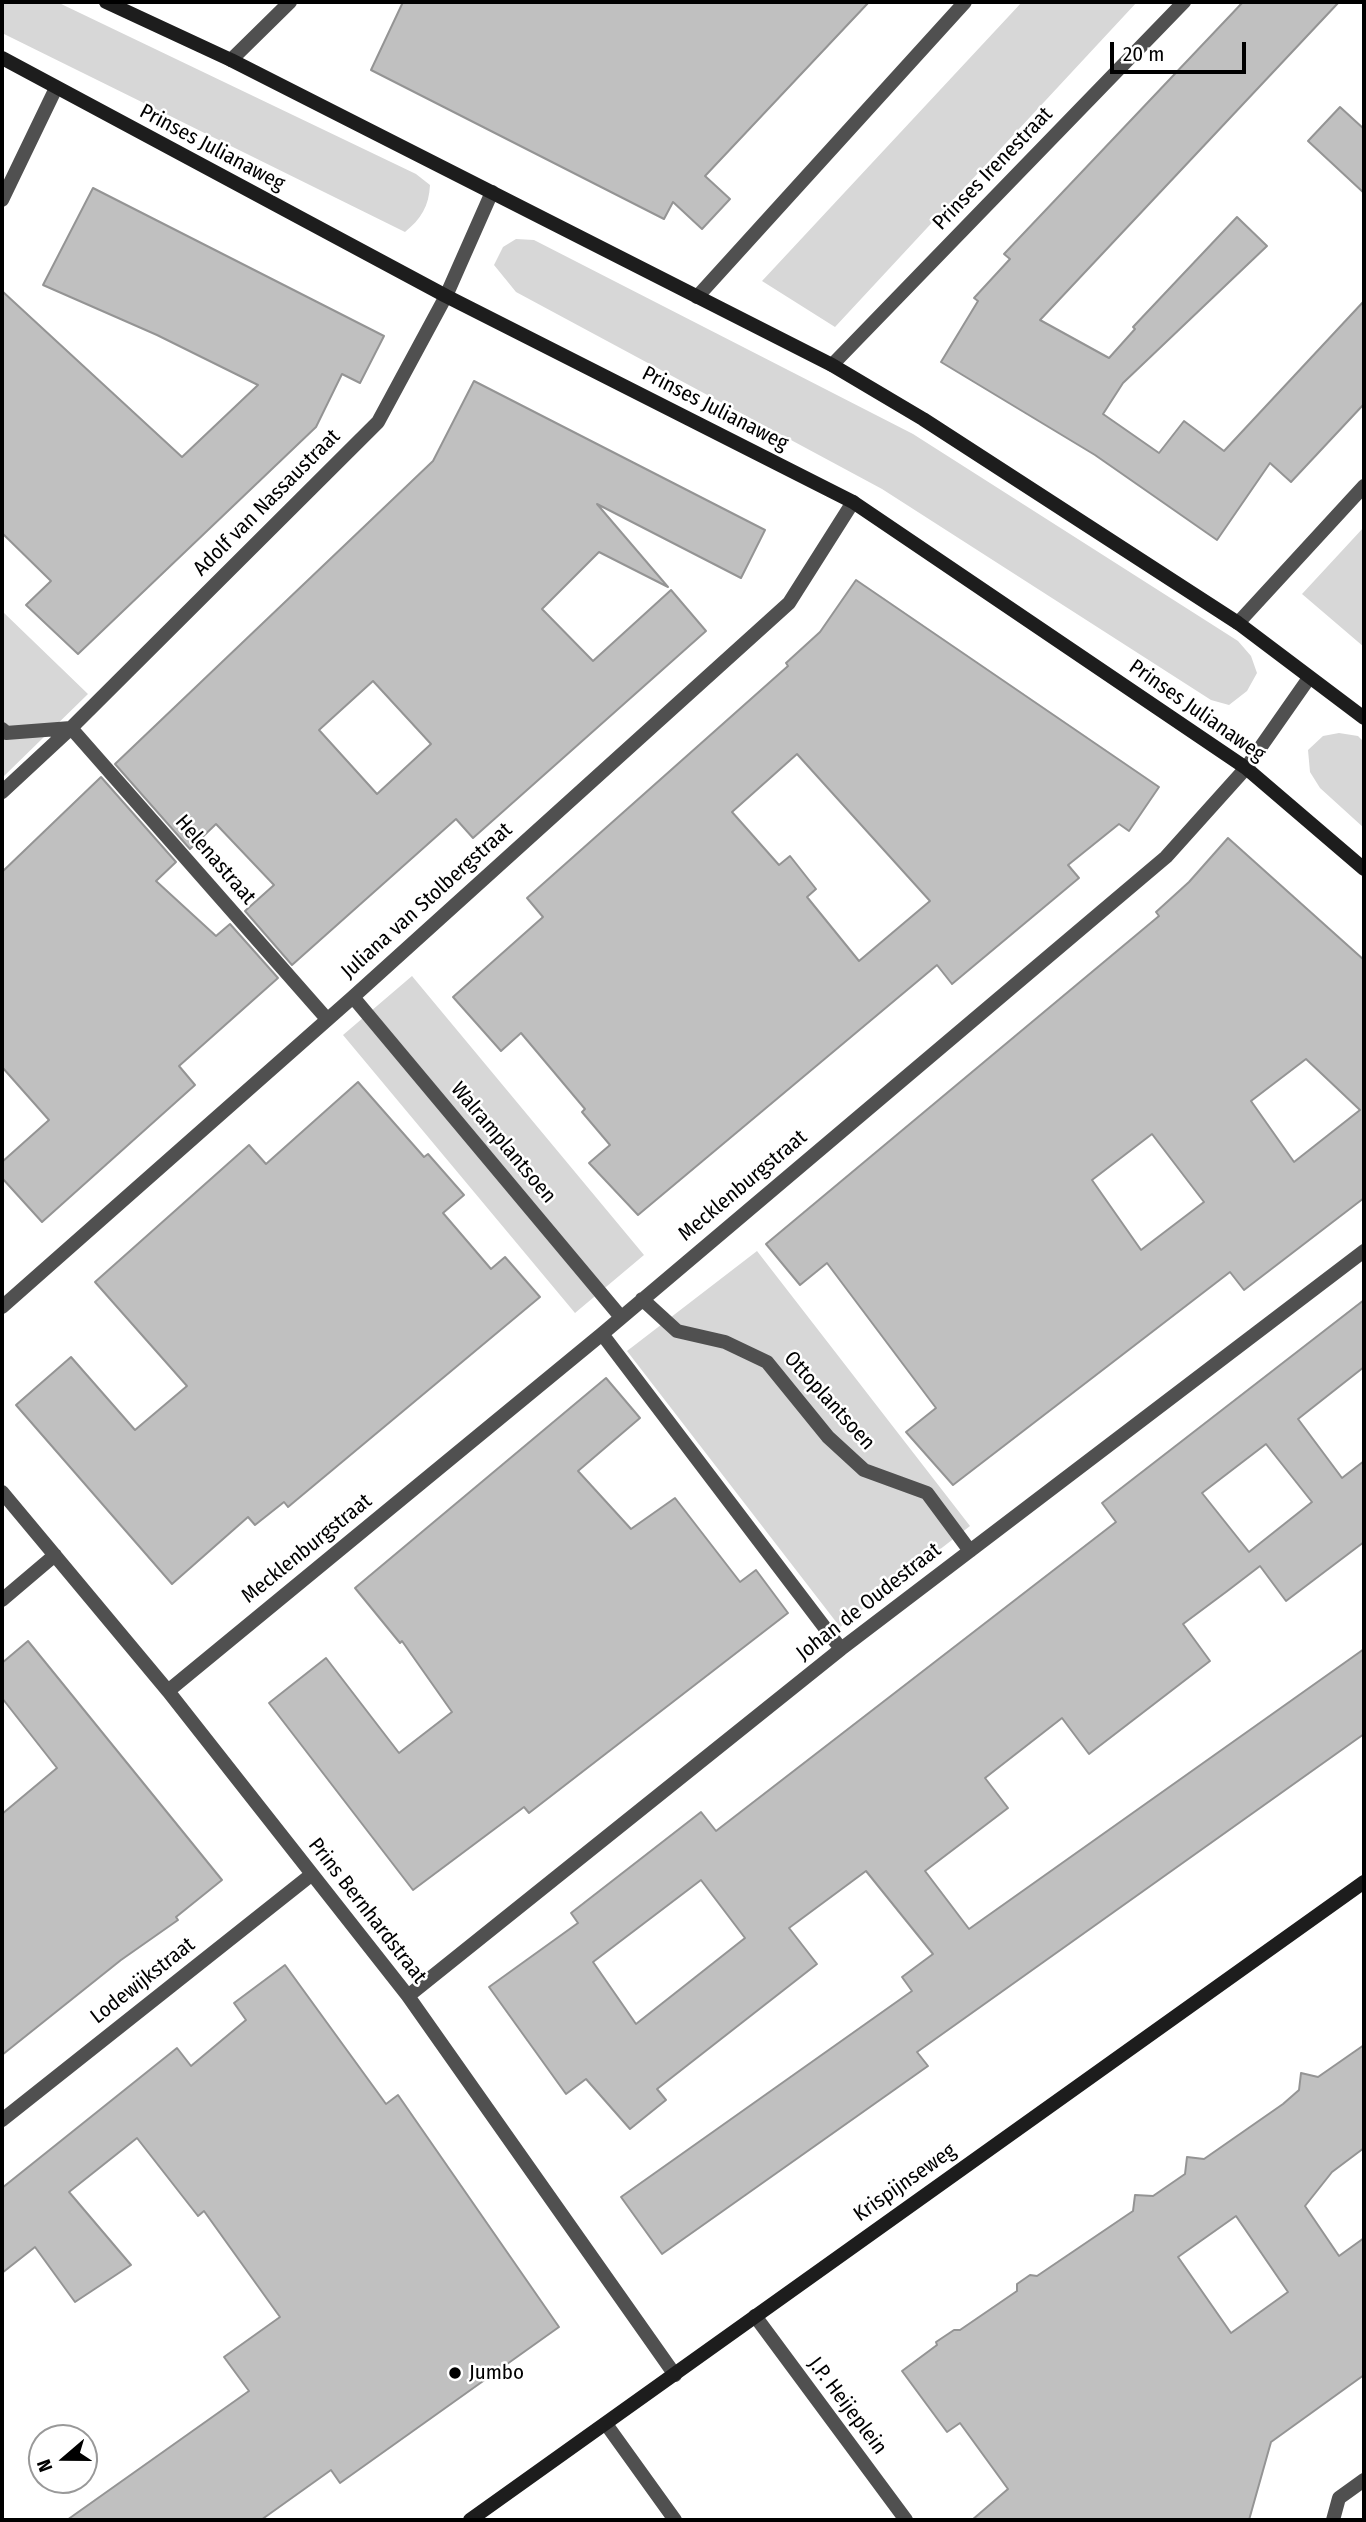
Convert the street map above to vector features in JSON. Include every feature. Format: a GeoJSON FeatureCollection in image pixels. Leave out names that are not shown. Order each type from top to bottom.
{"type":"FeatureCollection","features":[{"type":"Feature","properties":{"kind":"street"},"geometry":{"type":"LineString","coordinates":[[106,2],[231,60],[832,365],[923,419],[1238,623],[1364,718]]}},
{"type":"Feature","properties":{"kind":"street"},"geometry":{"type":"LineString","coordinates":[[231,60],[290,2]]}},
{"type":"Feature","properties":{"kind":"street"},"geometry":{"type":"LineString","coordinates":[[697,297],[965,2]]}},
{"type":"Feature","properties":{"kind":"street","name":"Prinses Irenestraat"},"geometry":{"type":"LineString","coordinates":[[832,365],[1184,2]]}},
{"type":"Feature","properties":{"kind":"street","name":"Prinses Julianaweg"},"geometry":{"type":"LineString","coordinates":[[2,58],[446,296],[853,502],[1245,768],[1364,869]]}},
{"type":"Feature","properties":{"kind":"street"},"geometry":{"type":"LineString","coordinates":[[2,200],[56,88]]}},
{"type":"Feature","properties":{"kind":"street","name":"Adolf van Nassaustraat"},"geometry":{"type":"LineString","coordinates":[[2,792],[71,728],[378,422],[446,296],[492,192]]}},
{"type":"Feature","properties":{"kind":"street"},"geometry":{"type":"LineString","coordinates":[[1238,623],[1364,486]]}},
{"type":"Feature","properties":{"kind":"street","name":"Juliana van Stolbergstraat"},"geometry":{"type":"LineString","coordinates":[[2,1307],[353,997],[789,603],[853,502]]}},
{"type":"Feature","properties":{"kind":"street","name":"Mecklenburgstraat"},"geometry":{"type":"LineString","coordinates":[[168,1691],[602,1334],[620,1316],[1166,857],[1245,768],[1309,678]]}},
{"type":"Feature","properties":{"kind":"street"},"geometry":{"type":"LineString","coordinates":[[2,729],[6,733],[71,728]]}},
{"type":"Feature","properties":{"kind":"street","name":"Helenastraat"},"geometry":{"type":"LineString","coordinates":[[71,728],[327,1019]]}},
{"type":"Feature","properties":{"kind":"street","name":"Walramplantsoen"},"geometry":{"type":"LineString","coordinates":[[353,997],[620,1316]]}},
{"type":"Feature","properties":{"kind":"street","name":"Johan de Oudestraat"},"geometry":{"type":"LineString","coordinates":[[408,1996],[841,1649],[1364,1251]]}},
{"type":"Feature","properties":{"kind":"street","name":"Ottoplantsoen"},"geometry":{"type":"LineString","coordinates":[[642,1299],[677,1331],[725,1342],[767,1362],[828,1437],[864,1470],[927,1493],[971,1551]]}},
{"type":"Feature","properties":{"kind":"street"},"geometry":{"type":"LineString","coordinates":[[602,1334],[841,1649]]}},
{"type":"Feature","properties":{"kind":"street","name":"Prins Bernhardstraat"},"geometry":{"type":"LineString","coordinates":[[2,1492],[168,1691],[408,1996],[675,2375]]}},
{"type":"Feature","properties":{"kind":"street"},"geometry":{"type":"LineString","coordinates":[[2,1600],[55,1555]]}},
{"type":"Feature","properties":{"kind":"street","name":"Lodewijkstraat"},"geometry":{"type":"LineString","coordinates":[[2,2120],[311,1875]]}},
{"type":"Feature","properties":{"kind":"street","name":"Krispijnseweg"},"geometry":{"type":"LineString","coordinates":[[470,2520],[1364,1882]]}},
{"type":"Feature","properties":{"kind":"street","name":"J.P. Heijeplein"},"geometry":{"type":"LineString","coordinates":[[755,2316],[906,2520]]}},
{"type":"Feature","properties":{"kind":"street"},"geometry":{"type":"LineString","coordinates":[[606,2424],[675,2520]]}},
{"type":"Feature","properties":{"kind":"street"},"geometry":{"type":"LineString","coordinates":[[1333,2520],[1339,2498],[1364,2480]]}},
{"type":"Feature","properties":{"kind":"shaded area"},"geometry":{"type":"Polygon","coordinates":[[[2,2],[57,2],[416,174],[430,185],[423,211],[405,232],[2,33],[2,2]]]}},
{"type":"Feature","properties":{"kind":"shaded area"},"geometry":{"type":"Polygon","coordinates":[[[1022,2],[1137,2],[835,327],[762,281],[1022,2]]]}},
{"type":"Feature","properties":{"kind":"shaded area"},"geometry":{"type":"Polygon","coordinates":[[[516,239],[534,240],[913,434],[1238,641],[1251,656],[1257,673],[1247,691],[1229,705],[1211,700],[882,489],[516,292],[494,265],[503,247],[516,239]]]}},
{"type":"Feature","properties":{"kind":"shaded area"},"geometry":{"type":"Polygon","coordinates":[[[1364,527],[1364,647],[1302,594],[1364,527]]]}},
{"type":"Feature","properties":{"kind":"shaded area"},"geometry":{"type":"Polygon","coordinates":[[[2,611],[88,694],[2,778],[2,611]]]}},
{"type":"Feature","properties":{"kind":"shaded area"},"geometry":{"type":"Polygon","coordinates":[[[1339,733],[1358,736],[1364,742],[1364,828],[1320,788],[1310,772],[1308,750],[1323,736],[1339,733]]]}},
{"type":"Feature","properties":{"kind":"shaded area"},"geometry":{"type":"Polygon","coordinates":[[[412,976],[644,1255],[575,1313],[343,1035],[412,976]]]}},
{"type":"Feature","properties":{"kind":"shaded area"},"geometry":{"type":"Polygon","coordinates":[[[757,1251],[970,1526],[840,1627],[627,1351],[757,1251]]]}},
{"type":"Feature","properties":{"kind":"building"},"geometry":{"type":"Polygon","coordinates":[[[403,2],[869,2],[705,176],[730,199],[702,229],[673,202],[664,219],[371,70],[403,2]]]}},
{"type":"Feature","properties":{"kind":"building"},"geometry":{"type":"Polygon","coordinates":[[[1243,2],[1339,2],[1040,320],[1109,358],[1135,329],[1133,327],[1237,217],[1267,246],[1123,383],[1103,414],[1159,453],[1184,421],[1224,451],[1364,301],[1364,404],[1291,482],[1270,463],[1217,540],[1095,455],[941,362],[978,301],[974,298],[1010,259],[1004,254],[1243,2]]]}},
{"type":"Feature","properties":{"kind":"building"},"geometry":{"type":"Polygon","coordinates":[[[1340,107],[1364,129],[1364,193],[1308,141],[1340,107]]]}},
{"type":"Feature","properties":{"kind":"building"},"geometry":{"type":"Polygon","coordinates":[[[93,188],[384,336],[360,383],[342,374],[316,427],[78,654],[26,605],[51,581],[2,533],[2,291],[182,457],[258,385],[157,335],[43,285],[93,188]]]}},
{"type":"Feature","properties":{"kind":"building"},"geometry":{"type":"Polygon","coordinates":[[[474,381],[765,530],[741,578],[597,504],[668,587],[599,552],[542,609],[593,661],[671,590],[706,631],[473,838],[456,819],[292,965],[245,911],[274,885],[216,824],[190,849],[115,764],[433,461],[474,381]],[[373,681],[319,730],[377,794],[431,744],[373,681]]]}},
{"type":"Feature","properties":{"kind":"building"},"geometry":{"type":"Polygon","coordinates":[[[856,580],[1159,787],[1129,831],[1119,824],[1068,865],[1079,878],[952,984],[937,965],[638,1215],[589,1163],[610,1145],[582,1112],[585,1109],[521,1033],[501,1051],[453,997],[543,917],[527,898],[788,666],[786,663],[820,632],[856,580]],[[797,754],[732,812],[779,865],[790,856],[816,889],[807,897],[859,961],[930,901],[797,754]]]}},
{"type":"Feature","properties":{"kind":"building"},"geometry":{"type":"Polygon","coordinates":[[[101,777],[176,862],[156,881],[216,936],[230,924],[278,978],[179,1066],[195,1085],[42,1222],[2,1178],[2,1162],[49,1120],[2,1067],[2,872],[101,777]]]}},
{"type":"Feature","properties":{"kind":"building"},"geometry":{"type":"Polygon","coordinates":[[[1228,838],[1364,960],[1364,1198],[1244,1290],[1230,1272],[953,1485],[906,1432],[936,1408],[827,1263],[800,1285],[766,1244],[1159,916],[1156,912],[1189,882],[1228,838]],[[1306,1059],[1251,1101],[1294,1162],[1360,1110],[1306,1059]],[[1152,1134],[1092,1180],[1141,1250],[1204,1202],[1152,1134]]]}},
{"type":"Feature","properties":{"kind":"building"},"geometry":{"type":"Polygon","coordinates":[[[358,1082],[424,1157],[428,1154],[464,1195],[443,1213],[491,1269],[505,1257],[540,1297],[288,1507],[284,1502],[255,1525],[248,1517],[172,1584],[16,1405],[71,1357],[135,1430],[187,1386],[95,1282],[249,1145],[266,1164],[358,1082]]]}},
{"type":"Feature","properties":{"kind":"building"},"geometry":{"type":"Polygon","coordinates":[[[1364,1300],[1364,1367],[1298,1419],[1342,1478],[1364,1461],[1364,1542],[1286,1601],[1260,1566],[1183,1624],[1210,1661],[1089,1754],[1062,1718],[985,1778],[1008,1808],[925,1871],[969,1929],[1364,1649],[1364,1734],[917,2052],[928,2066],[662,2254],[621,2197],[912,1991],[902,1977],[933,1954],[866,1871],[789,1928],[817,1964],[657,2089],[666,2100],[630,2129],[586,2079],[566,2094],[489,1987],[578,1923],[571,1913],[701,1812],[716,1831],[1116,1522],[1102,1503],[1364,1300]],[[1266,1444],[1202,1493],[1249,1552],[1312,1502],[1266,1444]],[[701,1880],[593,1962],[636,2024],[745,1938],[701,1880]]]}},
{"type":"Feature","properties":{"kind":"building"},"geometry":{"type":"Polygon","coordinates":[[[606,1378],[640,1418],[578,1471],[631,1529],[675,1498],[740,1582],[756,1570],[788,1613],[529,1813],[524,1807],[413,1890],[269,1703],[326,1658],[399,1753],[452,1712],[402,1641],[400,1643],[355,1588],[606,1378]]]}},
{"type":"Feature","properties":{"kind":"building"},"geometry":{"type":"Polygon","coordinates":[[[28,1641],[222,1880],[176,1917],[178,1920],[121,1960],[2,2055],[2,1814],[57,1768],[2,1698],[2,1663],[28,1641]]]}},
{"type":"Feature","properties":{"kind":"building"},"geometry":{"type":"Polygon","coordinates":[[[285,1965],[386,2104],[398,2095],[559,2327],[340,2483],[331,2470],[261,2520],[67,2520],[249,2391],[224,2357],[280,2317],[204,2211],[198,2216],[137,2138],[69,2192],[131,2265],[75,2302],[35,2247],[2,2273],[2,2188],[177,2048],[191,2066],[246,2020],[234,2003],[285,1965]]]}},
{"type":"Feature","properties":{"kind":"building"},"geometry":{"type":"Polygon","coordinates":[[[1364,2045],[1364,2148],[1332,2172],[1305,2206],[1339,2256],[1364,2238],[1364,2375],[1271,2442],[1249,2520],[972,2520],[1008,2489],[960,2423],[947,2432],[902,2371],[937,2345],[936,2342],[954,2330],[960,2330],[1017,2291],[1017,2284],[1030,2275],[1037,2276],[1133,2211],[1135,2195],[1153,2196],[1185,2174],[1187,2157],[1204,2159],[1283,2104],[1299,2090],[1301,2073],[1318,2077],[1364,2045]],[[1236,2216],[1178,2257],[1231,2333],[1288,2292],[1236,2216]]]}},
{"type":"Feature","properties":{"kind":"place","name":"Jumbo"},"geometry":{"type":"Point","coordinates":[455,2373]}}]}
